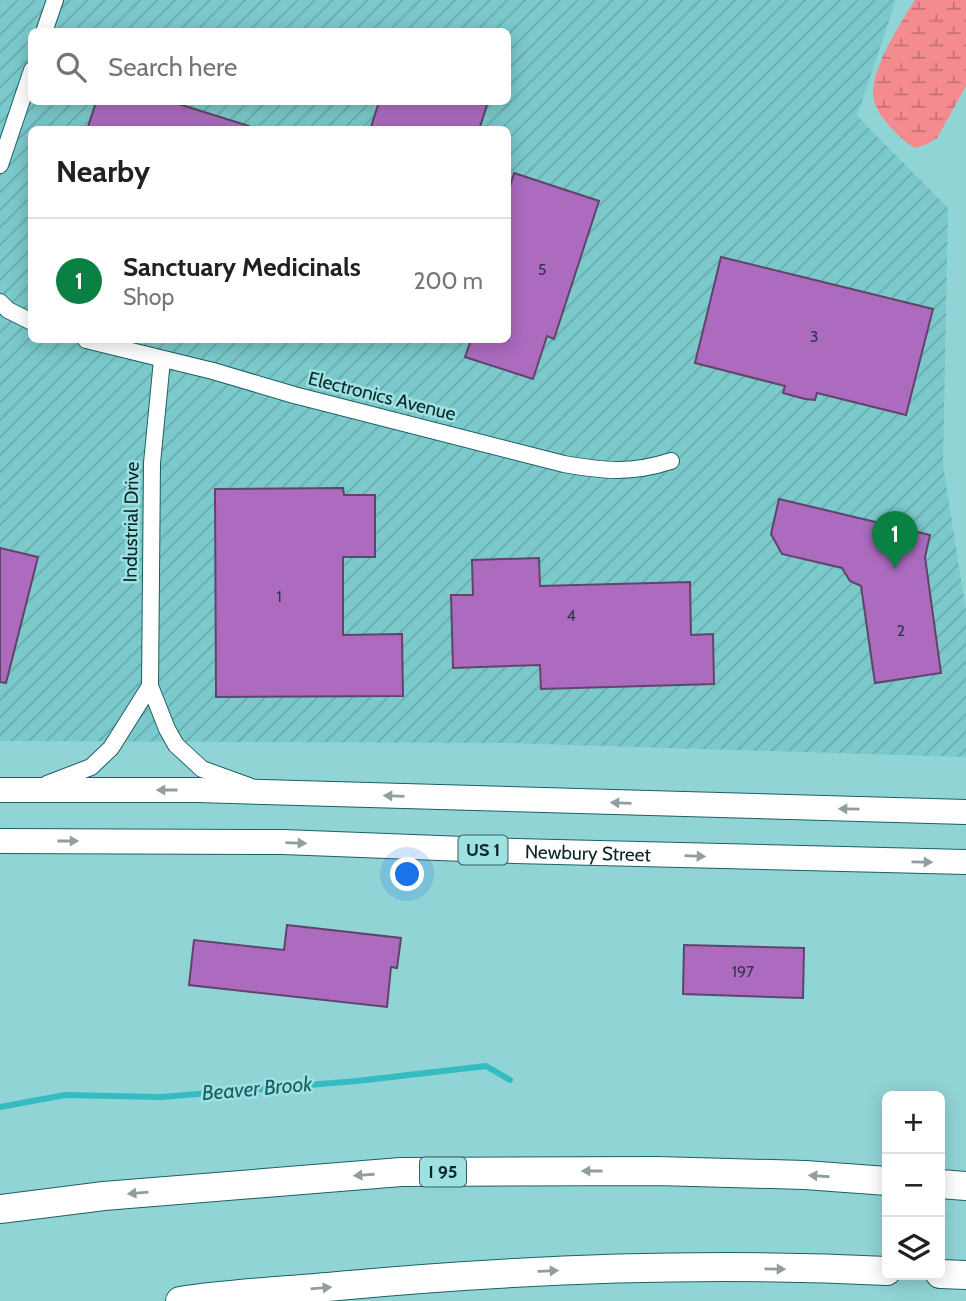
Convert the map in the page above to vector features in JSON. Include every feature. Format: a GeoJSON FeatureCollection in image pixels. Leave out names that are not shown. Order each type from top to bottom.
{"type":"FeatureCollection","features":[{"type":"Feature","properties":{"kind":"highway","name":"I 95"},"geometry":{"type":"LineString","coordinates":[[0,1209],[104,1196],[401,1172],[657,1171],[805,1175],[882,1181]]}},
{"type":"Feature","properties":{"kind":"highway"},"geometry":{"type":"LineString","coordinates":[[945,1184],[966,1186]]}},
{"type":"Feature","properties":{"kind":"highway"},"geometry":{"type":"LineString","coordinates":[[180,1301],[457,1275],[612,1269],[882,1271]]}},
{"type":"Feature","properties":{"kind":"highway"},"geometry":{"type":"LineString","coordinates":[[945,1274],[966,1275]]}},
{"type":"Feature","properties":{"kind":"main road"},"geometry":{"type":"LineString","coordinates":[[0,790],[267,792],[966,812]]}},
{"type":"Feature","properties":{"kind":"main road","name":"Newbury Street"},"geometry":{"type":"LineString","coordinates":[[0,841],[283,842],[528,852],[966,862]]}},
{"type":"Feature","properties":{"kind":"street"},"geometry":{"type":"LineString","coordinates":[[45,28],[55,0]]}},
{"type":"Feature","properties":{"kind":"street"},"geometry":{"type":"LineString","coordinates":[[0,165],[28,82]]}},
{"type":"Feature","properties":{"kind":"street"},"geometry":{"type":"LineString","coordinates":[[0,302],[8,310],[28,320]]}},
{"type":"Feature","properties":{"kind":"street","name":"Electronics Avenue"},"geometry":{"type":"LineString","coordinates":[[97,343],[564,464],[608,471],[651,468],[671,461]]}},
{"type":"Feature","properties":{"kind":"street","name":"Industrial Drive"},"geometry":{"type":"LineString","coordinates":[[162,360],[152,463],[150,686],[167,729],[176,745],[186,755],[202,769],[267,792]]}},
{"type":"Feature","properties":{"kind":"street"},"geometry":{"type":"LineString","coordinates":[[27,790],[91,767],[111,748],[150,686]]}},
{"type":"Feature","properties":{"kind":"shaded area"},"geometry":{"type":"Polygon","coordinates":[[[0,0],[896,0],[857,116],[948,208],[943,465],[966,611],[966,757],[504,743],[0,741],[0,0]]]}},
{"type":"Feature","properties":{"kind":"green space"},"geometry":{"type":"Polygon","coordinates":[[[915,0],[966,0],[966,86],[937,138],[915,148],[882,117],[873,94],[882,58],[915,0]]]}},
{"type":"Feature","properties":{"kind":"building"},"geometry":{"type":"Polygon","coordinates":[[[95,105],[182,105],[249,126],[88,126],[95,105]]]}},
{"type":"Feature","properties":{"kind":"building"},"geometry":{"type":"Polygon","coordinates":[[[378,105],[487,105],[480,126],[371,126],[378,105]]]}},
{"type":"Feature","properties":{"kind":"building"},"geometry":{"type":"Polygon","coordinates":[[[514,173],[599,201],[554,339],[547,336],[533,379],[465,357],[470,343],[511,343],[511,184],[514,173]]]}},
{"type":"Feature","properties":{"kind":"building"},"geometry":{"type":"Polygon","coordinates":[[[721,257],[933,309],[906,415],[817,393],[815,400],[805,399],[783,393],[785,386],[695,363],[721,257]]]}},
{"type":"Feature","properties":{"kind":"building"},"geometry":{"type":"Polygon","coordinates":[[[343,488],[344,495],[375,495],[375,557],[343,557],[343,635],[402,634],[403,696],[216,697],[215,489],[343,488]]]}},
{"type":"Feature","properties":{"kind":"building"},"geometry":{"type":"Polygon","coordinates":[[[779,499],[930,535],[925,557],[941,673],[875,683],[861,586],[850,581],[842,568],[782,554],[771,534],[779,499]]]}},
{"type":"Feature","properties":{"kind":"building"},"geometry":{"type":"Polygon","coordinates":[[[0,548],[38,557],[6,683],[0,682],[0,548]]]}},
{"type":"Feature","properties":{"kind":"building"},"geometry":{"type":"Polygon","coordinates":[[[539,558],[540,586],[690,582],[691,635],[713,634],[714,684],[541,689],[540,665],[453,668],[451,595],[473,595],[472,560],[539,558]]]}},
{"type":"Feature","properties":{"kind":"building"},"geometry":{"type":"Polygon","coordinates":[[[287,925],[401,938],[397,968],[391,967],[387,1007],[189,985],[194,940],[284,950],[287,925]]]}},
{"type":"Feature","properties":{"kind":"building"},"geometry":{"type":"Polygon","coordinates":[[[684,945],[804,948],[803,998],[683,994],[684,945]]]}},
{"type":"Feature","properties":{"kind":"waterway","name":"Beaver Brook"},"geometry":{"type":"LineString","coordinates":[[0,1107],[65,1095],[161,1097],[357,1081],[486,1066],[510,1080]]}},
{"type":"Feature","properties":{"kind":"place","name":"Sanctuary Medicinals"},"geometry":{"type":"Point","coordinates":[895,569]}}]}
